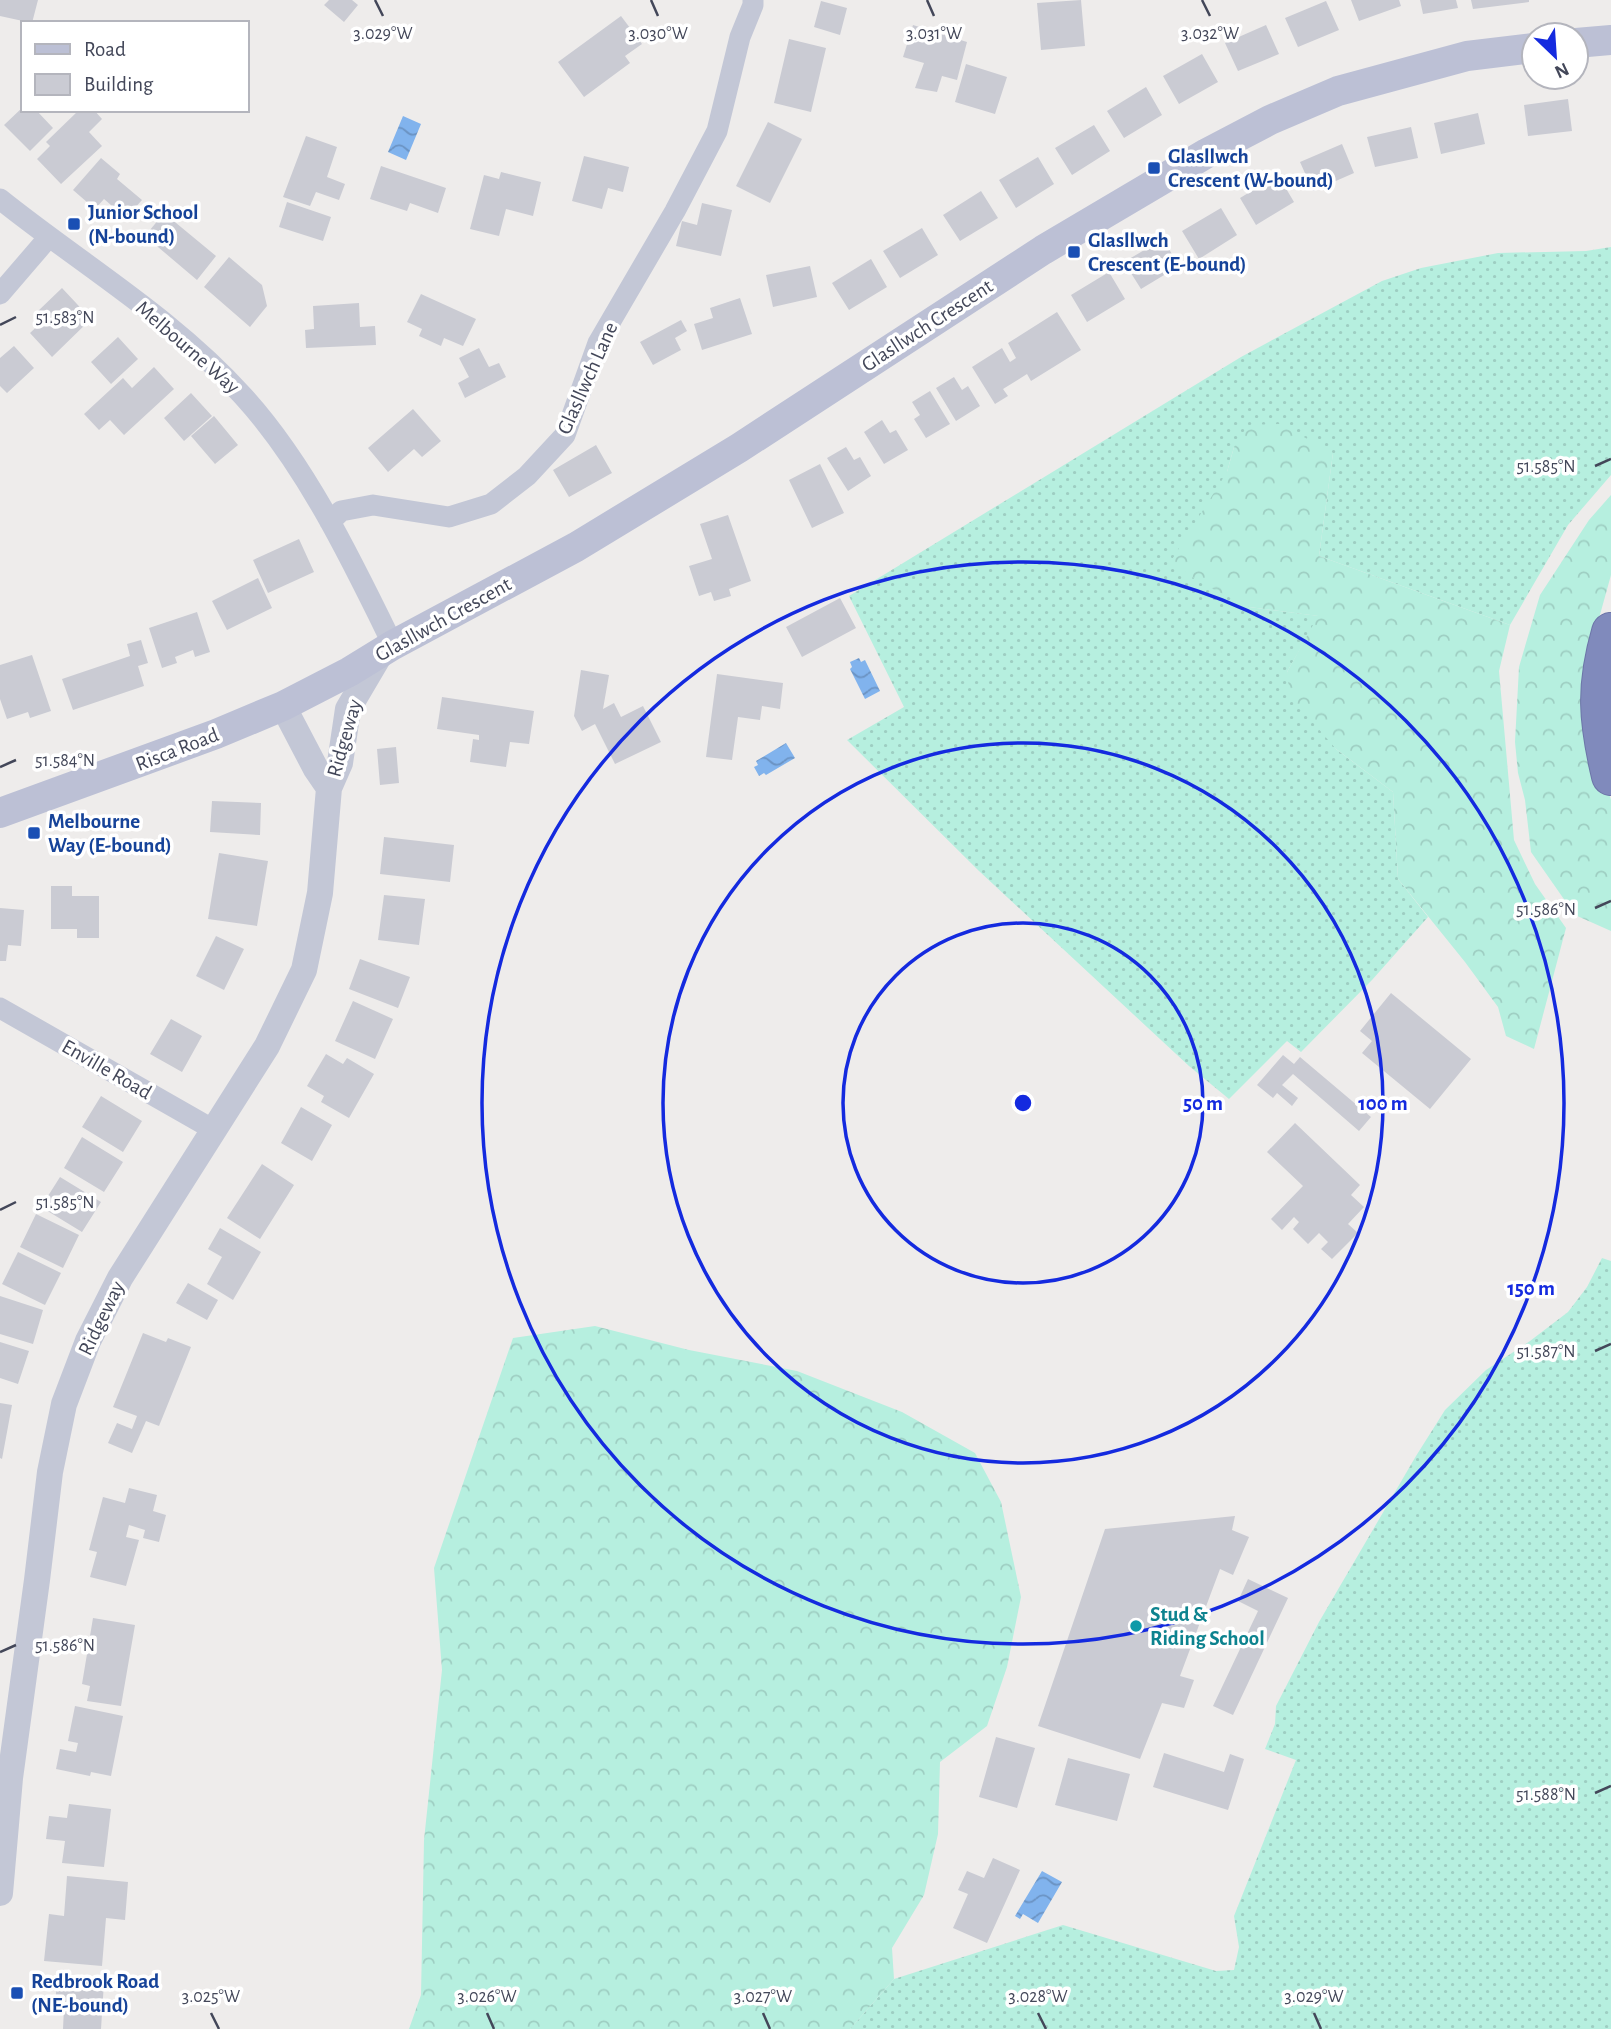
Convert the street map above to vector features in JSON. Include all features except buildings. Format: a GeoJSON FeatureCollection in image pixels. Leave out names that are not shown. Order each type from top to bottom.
{"type":"FeatureCollection","features":[{"type":"Feature","properties":{"kind":"highway"},"geometry":{"type":"LineString","coordinates":[[1611,632],[1600,684],[1599,715],[1611,776]]}},
{"type":"Feature","properties":{"kind":"main road"},"geometry":{"type":"LineString","coordinates":[[1590,42],[1611,40]]}},
{"type":"Feature","properties":{"kind":"main road","name":"Glasllwch Crescent"},"geometry":{"type":"LineString","coordinates":[[349,672],[576,547],[739,448],[1043,250],[1207,153],[1270,120],[1338,91],[1467,57],[1520,50]]}},
{"type":"Feature","properties":{"kind":"main road","name":"Risca Road"},"geometry":{"type":"LineString","coordinates":[[0,813],[108,775],[284,706],[349,672]]}},
{"type":"Feature","properties":{"kind":"street","name":"Glasllwch Lane"},"geometry":{"type":"LineString","coordinates":[[330,522],[341,511],[373,506],[449,517],[491,504],[527,476],[565,435],[598,343],[675,211],[717,131],[740,37],[753,0]]}},
{"type":"Feature","properties":{"kind":"street","name":"Melbourne Way"},"geometry":{"type":"LineString","coordinates":[[0,199],[48,238],[107,278],[206,358],[276,436],[330,522],[387,649]]}},
{"type":"Feature","properties":{"kind":"street"},"geometry":{"type":"LineString","coordinates":[[0,295],[48,238]]}},
{"type":"Feature","properties":{"kind":"street","name":"Ridgeway"},"geometry":{"type":"LineString","coordinates":[[0,1893],[10,1778],[50,1472],[64,1404],[88,1341],[120,1278],[267,1046],[304,970],[320,893],[330,788],[340,763],[348,709],[387,649]]}},
{"type":"Feature","properties":{"kind":"street","name":"Ridgeway"},"geometry":{"type":"LineString","coordinates":[[284,706],[316,769],[330,788]]}},
{"type":"Feature","properties":{"kind":"street","name":"Enville Road"},"geometry":{"type":"LineString","coordinates":[[0,1009],[214,1130]]}},
{"type":"Feature","properties":{"kind":"green space"},"geometry":{"type":"Polygon","coordinates":[[[1611,247],[1611,475],[1568,525],[1510,625],[1319,556],[1333,453],[1234,447],[1227,472],[1249,607],[1319,616],[1287,672],[1336,749],[1393,792],[1398,879],[1428,917],[1372,980],[1301,1052],[1287,1041],[1229,1099],[1189,1066],[979,871],[847,740],[904,707],[849,596],[1241,357],[1382,281],[1421,268],[1498,253],[1586,251],[1611,247]]]}},
{"type":"Feature","properties":{"kind":"green space"},"geometry":{"type":"Polygon","coordinates":[[[1280,424],[1333,453],[1319,556],[1510,625],[1499,671],[1514,840],[1535,884],[1566,928],[1534,1049],[1506,1036],[1498,1007],[1398,879],[1393,792],[1336,749],[1290,696],[1287,672],[1318,616],[1249,607],[1197,581],[1171,561],[1227,472],[1234,447],[1248,425],[1280,424]]]}},
{"type":"Feature","properties":{"kind":"green space"},"geometry":{"type":"Polygon","coordinates":[[[1611,495],[1611,575],[1593,640],[1596,748],[1611,800],[1611,931],[1575,915],[1531,852],[1515,742],[1519,667],[1540,595],[1589,520],[1611,495]]]}},
{"type":"Feature","properties":{"kind":"green space"},"geometry":{"type":"Polygon","coordinates":[[[1602,1258],[1611,1261],[1611,2029],[850,2029],[894,1979],[1063,1925],[1216,1971],[1234,1970],[1239,1947],[1234,1916],[1296,1760],[1265,1749],[1275,1724],[1276,1706],[1319,1622],[1445,1410],[1486,1370],[1568,1312],[1587,1287],[1602,1258]]]}},
{"type":"Feature","properties":{"kind":"green space"},"geometry":{"type":"Polygon","coordinates":[[[595,1326],[689,1350],[797,1371],[902,1412],[975,1453],[1001,1502],[1021,1597],[1007,1667],[987,1726],[940,1762],[938,1834],[924,1895],[892,1948],[894,1979],[850,2029],[409,2029],[421,1995],[424,1840],[442,1670],[434,1568],[513,1338],[595,1326]]]}},
{"type":"Feature","properties":{"kind":"water"},"geometry":{"type":"Polygon","coordinates":[[[403,116],[421,124],[406,160],[388,152],[403,116]]]}},
{"type":"Feature","properties":{"kind":"water"},"geometry":{"type":"Polygon","coordinates":[[[859,658],[861,662],[865,660],[880,691],[865,699],[850,669],[850,662],[859,658]]]}},
{"type":"Feature","properties":{"kind":"water"},"geometry":{"type":"Polygon","coordinates":[[[786,743],[795,758],[766,775],[764,773],[759,776],[754,767],[758,765],[756,761],[786,743]]]}},
{"type":"Feature","properties":{"kind":"water"},"geometry":{"type":"Polygon","coordinates":[[[1042,1871],[1062,1882],[1038,1923],[1023,1914],[1020,1919],[1015,1916],[1042,1871]]]}},
{"type":"Feature","properties":{"kind":"place","name":"Glasllwch Crescent (W-bound)"},"geometry":{"type":"Point","coordinates":[1154,168]}},
{"type":"Feature","properties":{"kind":"place","name":"Junior School (N-bound)"},"geometry":{"type":"Point","coordinates":[74,224]}},
{"type":"Feature","properties":{"kind":"place","name":"Glasllwch Crescent (E-bound)"},"geometry":{"type":"Point","coordinates":[1074,252]}},
{"type":"Feature","properties":{"kind":"place","name":"Melbourne Way (E-bound)"},"geometry":{"type":"Point","coordinates":[34,833]}},
{"type":"Feature","properties":{"kind":"place","name":"Stud & Riding School"},"geometry":{"type":"Point","coordinates":[1136,1626]}},
{"type":"Feature","properties":{"kind":"place","name":"Redbrook Road (NE-bound)"},"geometry":{"type":"Point","coordinates":[17,1993]}}]}
